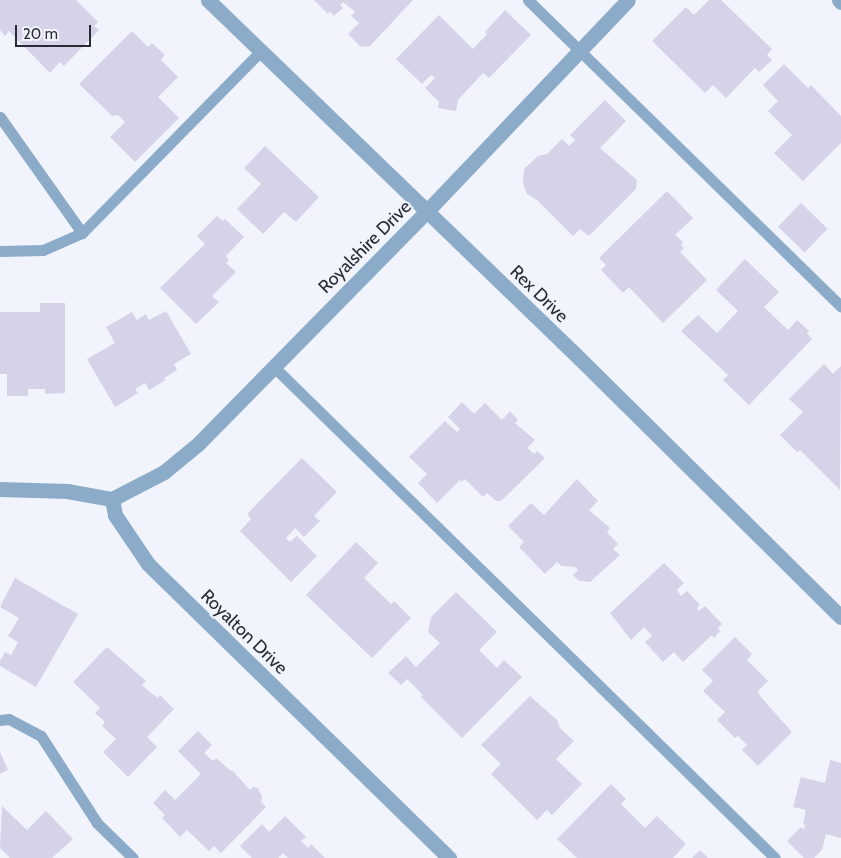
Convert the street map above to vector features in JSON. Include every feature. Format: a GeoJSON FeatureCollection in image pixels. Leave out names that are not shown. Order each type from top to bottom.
{"type":"FeatureCollection","features":[{"type":"Feature","properties":{"kind":"street","name":"Rex Drive"},"geometry":{"type":"LineString","coordinates":[[208,0],[841,617]]}},
{"type":"Feature","properties":{"kind":"street","name":"Royalshire Drive"},"geometry":{"type":"LineString","coordinates":[[112,499],[164,472],[198,444],[427,212],[628,0]]}},
{"type":"Feature","properties":{"kind":"street"},"geometry":{"type":"LineString","coordinates":[[0,489],[67,491],[112,499]]}},
{"type":"Feature","properties":{"kind":"street","name":"Royalton Drive"},"geometry":{"type":"LineString","coordinates":[[112,499],[116,515],[148,564],[449,858]]}},
{"type":"Feature","properties":{"kind":"lane"},"geometry":{"type":"LineString","coordinates":[[528,0],[841,306]]}},
{"type":"Feature","properties":{"kind":"lane"},"geometry":{"type":"LineString","coordinates":[[0,251],[43,250],[82,233],[261,51]]}},
{"type":"Feature","properties":{"kind":"lane"},"geometry":{"type":"LineString","coordinates":[[0,117],[82,233]]}},
{"type":"Feature","properties":{"kind":"lane"},"geometry":{"type":"LineString","coordinates":[[274,367],[775,858]]}},
{"type":"Feature","properties":{"kind":"lane"},"geometry":{"type":"LineString","coordinates":[[0,720],[9,719],[41,736],[98,823],[133,858]]}},
{"type":"Feature","properties":{"kind":"building"},"geometry":{"type":"Polygon","coordinates":[[[0,0],[76,0],[98,22],[94,26],[99,30],[64,66],[60,62],[50,73],[9,31],[5,36],[0,30],[0,0]]]}},
{"type":"Feature","properties":{"kind":"building"},"geometry":{"type":"Polygon","coordinates":[[[314,0],[413,0],[370,46],[361,47],[348,34],[359,23],[351,16],[355,12],[343,2],[340,5],[343,8],[334,16],[330,11],[328,14],[314,0]]]}},
{"type":"Feature","properties":{"kind":"building"},"geometry":{"type":"Polygon","coordinates":[[[709,0],[721,0],[772,49],[767,55],[772,60],[759,72],[755,68],[726,98],[713,85],[705,93],[652,41],[686,7],[694,15],[709,0]]]}},
{"type":"Feature","properties":{"kind":"building"},"geometry":{"type":"Polygon","coordinates":[[[505,10],[531,35],[489,78],[483,73],[458,100],[456,111],[438,108],[439,102],[425,88],[435,78],[431,75],[422,84],[396,59],[439,15],[473,49],[487,34],[485,32],[505,10]]]}},
{"type":"Feature","properties":{"kind":"building"},"geometry":{"type":"Polygon","coordinates":[[[132,31],[148,47],[152,43],[165,55],[161,60],[178,77],[158,97],[179,118],[135,162],[110,137],[125,122],[118,115],[112,116],[79,84],[132,31]]]}},
{"type":"Feature","properties":{"kind":"building"},"geometry":{"type":"Polygon","coordinates":[[[784,64],[808,88],[811,85],[841,116],[841,143],[803,181],[774,153],[792,135],[768,111],[778,101],[763,85],[784,64]]]}},
{"type":"Feature","properties":{"kind":"building"},"geometry":{"type":"Polygon","coordinates":[[[605,100],[626,121],[600,148],[637,180],[636,189],[589,236],[580,229],[573,236],[537,200],[527,194],[523,183],[524,169],[538,156],[547,154],[562,139],[569,146],[575,140],[570,135],[605,100]]]}},
{"type":"Feature","properties":{"kind":"building"},"geometry":{"type":"Polygon","coordinates":[[[265,146],[319,197],[296,222],[284,212],[263,234],[237,209],[261,184],[244,168],[265,146]]]}},
{"type":"Feature","properties":{"kind":"building"},"geometry":{"type":"Polygon","coordinates":[[[667,191],[693,218],[675,235],[683,242],[681,245],[684,248],[680,252],[707,280],[663,323],[629,287],[623,293],[601,270],[606,265],[599,258],[667,191]]]}},
{"type":"Feature","properties":{"kind":"building"},"geometry":{"type":"Polygon","coordinates":[[[801,203],[828,229],[805,252],[778,227],[801,203]]]}},
{"type":"Feature","properties":{"kind":"building"},"geometry":{"type":"Polygon","coordinates":[[[217,216],[223,221],[225,219],[244,237],[226,256],[229,260],[226,263],[236,272],[212,296],[219,302],[196,324],[160,288],[205,244],[197,236],[217,216]]]}},
{"type":"Feature","properties":{"kind":"building"},"geometry":{"type":"Polygon","coordinates":[[[745,259],[779,292],[764,307],[788,330],[797,320],[809,331],[807,333],[812,339],[749,405],[723,380],[728,375],[681,331],[698,315],[717,333],[738,311],[716,290],[745,259]]]}},
{"type":"Feature","properties":{"kind":"building"},"geometry":{"type":"Polygon","coordinates":[[[40,303],[65,303],[65,393],[45,394],[45,389],[28,389],[28,396],[7,396],[7,374],[0,374],[0,312],[40,312],[40,303]]]}},
{"type":"Feature","properties":{"kind":"building"},"geometry":{"type":"Polygon","coordinates":[[[166,311],[191,354],[174,364],[177,370],[164,378],[166,380],[149,390],[145,383],[135,389],[138,393],[115,407],[87,359],[115,343],[106,327],[132,312],[137,320],[146,314],[149,320],[166,311]]]}},
{"type":"Feature","properties":{"kind":"building"},"geometry":{"type":"Polygon","coordinates":[[[824,364],[833,374],[841,366],[840,490],[800,450],[797,452],[780,435],[803,412],[789,399],[824,364]]]}},
{"type":"Feature","properties":{"kind":"building"},"geometry":{"type":"Polygon","coordinates":[[[462,402],[474,414],[485,403],[502,420],[510,411],[518,420],[515,423],[535,440],[527,448],[534,454],[537,451],[545,458],[501,501],[496,501],[487,493],[483,497],[465,479],[461,482],[460,480],[437,503],[418,483],[427,474],[409,457],[445,421],[457,432],[460,429],[448,417],[462,402]]]}},
{"type":"Feature","properties":{"kind":"building"},"geometry":{"type":"Polygon","coordinates":[[[302,458],[337,492],[314,516],[320,521],[304,537],[295,528],[286,538],[290,542],[297,536],[317,556],[291,582],[240,531],[251,519],[247,514],[302,458]]]}},
{"type":"Feature","properties":{"kind":"building"},"geometry":{"type":"Polygon","coordinates":[[[577,479],[598,501],[589,510],[610,528],[607,532],[618,544],[613,549],[620,555],[590,582],[579,581],[573,575],[578,570],[575,567],[561,566],[557,562],[545,574],[519,547],[524,542],[508,526],[531,503],[544,515],[577,479]]]}},
{"type":"Feature","properties":{"kind":"building"},"geometry":{"type":"Polygon","coordinates":[[[356,542],[378,563],[364,578],[391,604],[394,601],[411,618],[372,658],[306,595],[356,542]]]}},
{"type":"Feature","properties":{"kind":"building"},"geometry":{"type":"Polygon","coordinates":[[[664,563],[684,583],[677,590],[681,596],[687,591],[700,605],[697,608],[699,611],[705,606],[722,624],[718,628],[720,631],[714,638],[712,635],[683,662],[674,652],[663,662],[645,642],[652,636],[644,627],[631,640],[610,613],[664,563]]]}},
{"type":"Feature","properties":{"kind":"building"},"geometry":{"type":"Polygon","coordinates":[[[15,578],[78,614],[36,687],[0,666],[0,661],[5,652],[11,655],[18,642],[8,636],[19,618],[0,607],[15,578]]]}},
{"type":"Feature","properties":{"kind":"building"},"geometry":{"type":"Polygon","coordinates":[[[456,592],[497,632],[479,650],[497,668],[504,660],[522,677],[462,738],[421,697],[423,695],[407,679],[401,685],[388,673],[406,656],[416,667],[440,643],[428,632],[431,617],[456,592]]]}},
{"type":"Feature","properties":{"kind":"building"},"geometry":{"type":"Polygon","coordinates":[[[735,637],[752,654],[747,660],[768,681],[758,691],[760,696],[792,732],[758,766],[742,750],[747,745],[738,736],[735,738],[717,720],[725,712],[703,691],[713,681],[702,670],[735,637]]]}},
{"type":"Feature","properties":{"kind":"building"},"geometry":{"type":"Polygon","coordinates":[[[107,647],[146,681],[142,685],[158,698],[160,695],[174,709],[147,737],[157,747],[128,777],[103,752],[116,739],[102,726],[105,722],[95,713],[100,708],[73,682],[107,647]]]}},
{"type":"Feature","properties":{"kind":"building"},"geometry":{"type":"Polygon","coordinates":[[[530,696],[557,720],[560,728],[574,741],[556,759],[582,784],[552,815],[547,810],[537,820],[491,774],[501,764],[481,745],[530,696]]]}},
{"type":"Feature","properties":{"kind":"building"},"geometry":{"type":"Polygon","coordinates":[[[198,731],[212,745],[204,753],[213,761],[216,758],[232,770],[250,790],[253,787],[258,788],[262,797],[261,802],[266,807],[221,853],[214,846],[209,851],[187,830],[180,837],[162,818],[165,815],[153,803],[165,790],[175,800],[201,774],[178,751],[198,731]]]}},
{"type":"Feature","properties":{"kind":"building"},"geometry":{"type":"Polygon","coordinates":[[[0,752],[8,770],[0,774],[0,752]]]}},
{"type":"Feature","properties":{"kind":"building"},"geometry":{"type":"Polygon","coordinates":[[[830,760],[841,763],[841,838],[826,834],[822,850],[814,858],[804,858],[787,841],[801,827],[804,830],[805,825],[803,824],[806,810],[793,807],[801,777],[825,783],[830,760]]]}},
{"type":"Feature","properties":{"kind":"building"},"geometry":{"type":"Polygon","coordinates":[[[611,784],[626,799],[621,804],[645,828],[657,816],[686,844],[673,858],[577,858],[557,839],[611,784]]]}},
{"type":"Feature","properties":{"kind":"building"},"geometry":{"type":"Polygon","coordinates":[[[2,806],[27,830],[46,811],[73,839],[52,858],[10,858],[0,848],[2,806]]]}},
{"type":"Feature","properties":{"kind":"building"},"geometry":{"type":"Polygon","coordinates":[[[285,816],[306,837],[301,841],[308,848],[311,844],[325,858],[288,858],[283,853],[278,858],[252,858],[240,846],[262,824],[269,832],[285,816]]]}},
{"type":"Feature","properties":{"kind":"building"},"geometry":{"type":"Polygon","coordinates":[[[700,850],[708,858],[692,858],[700,850]]]}}]}
